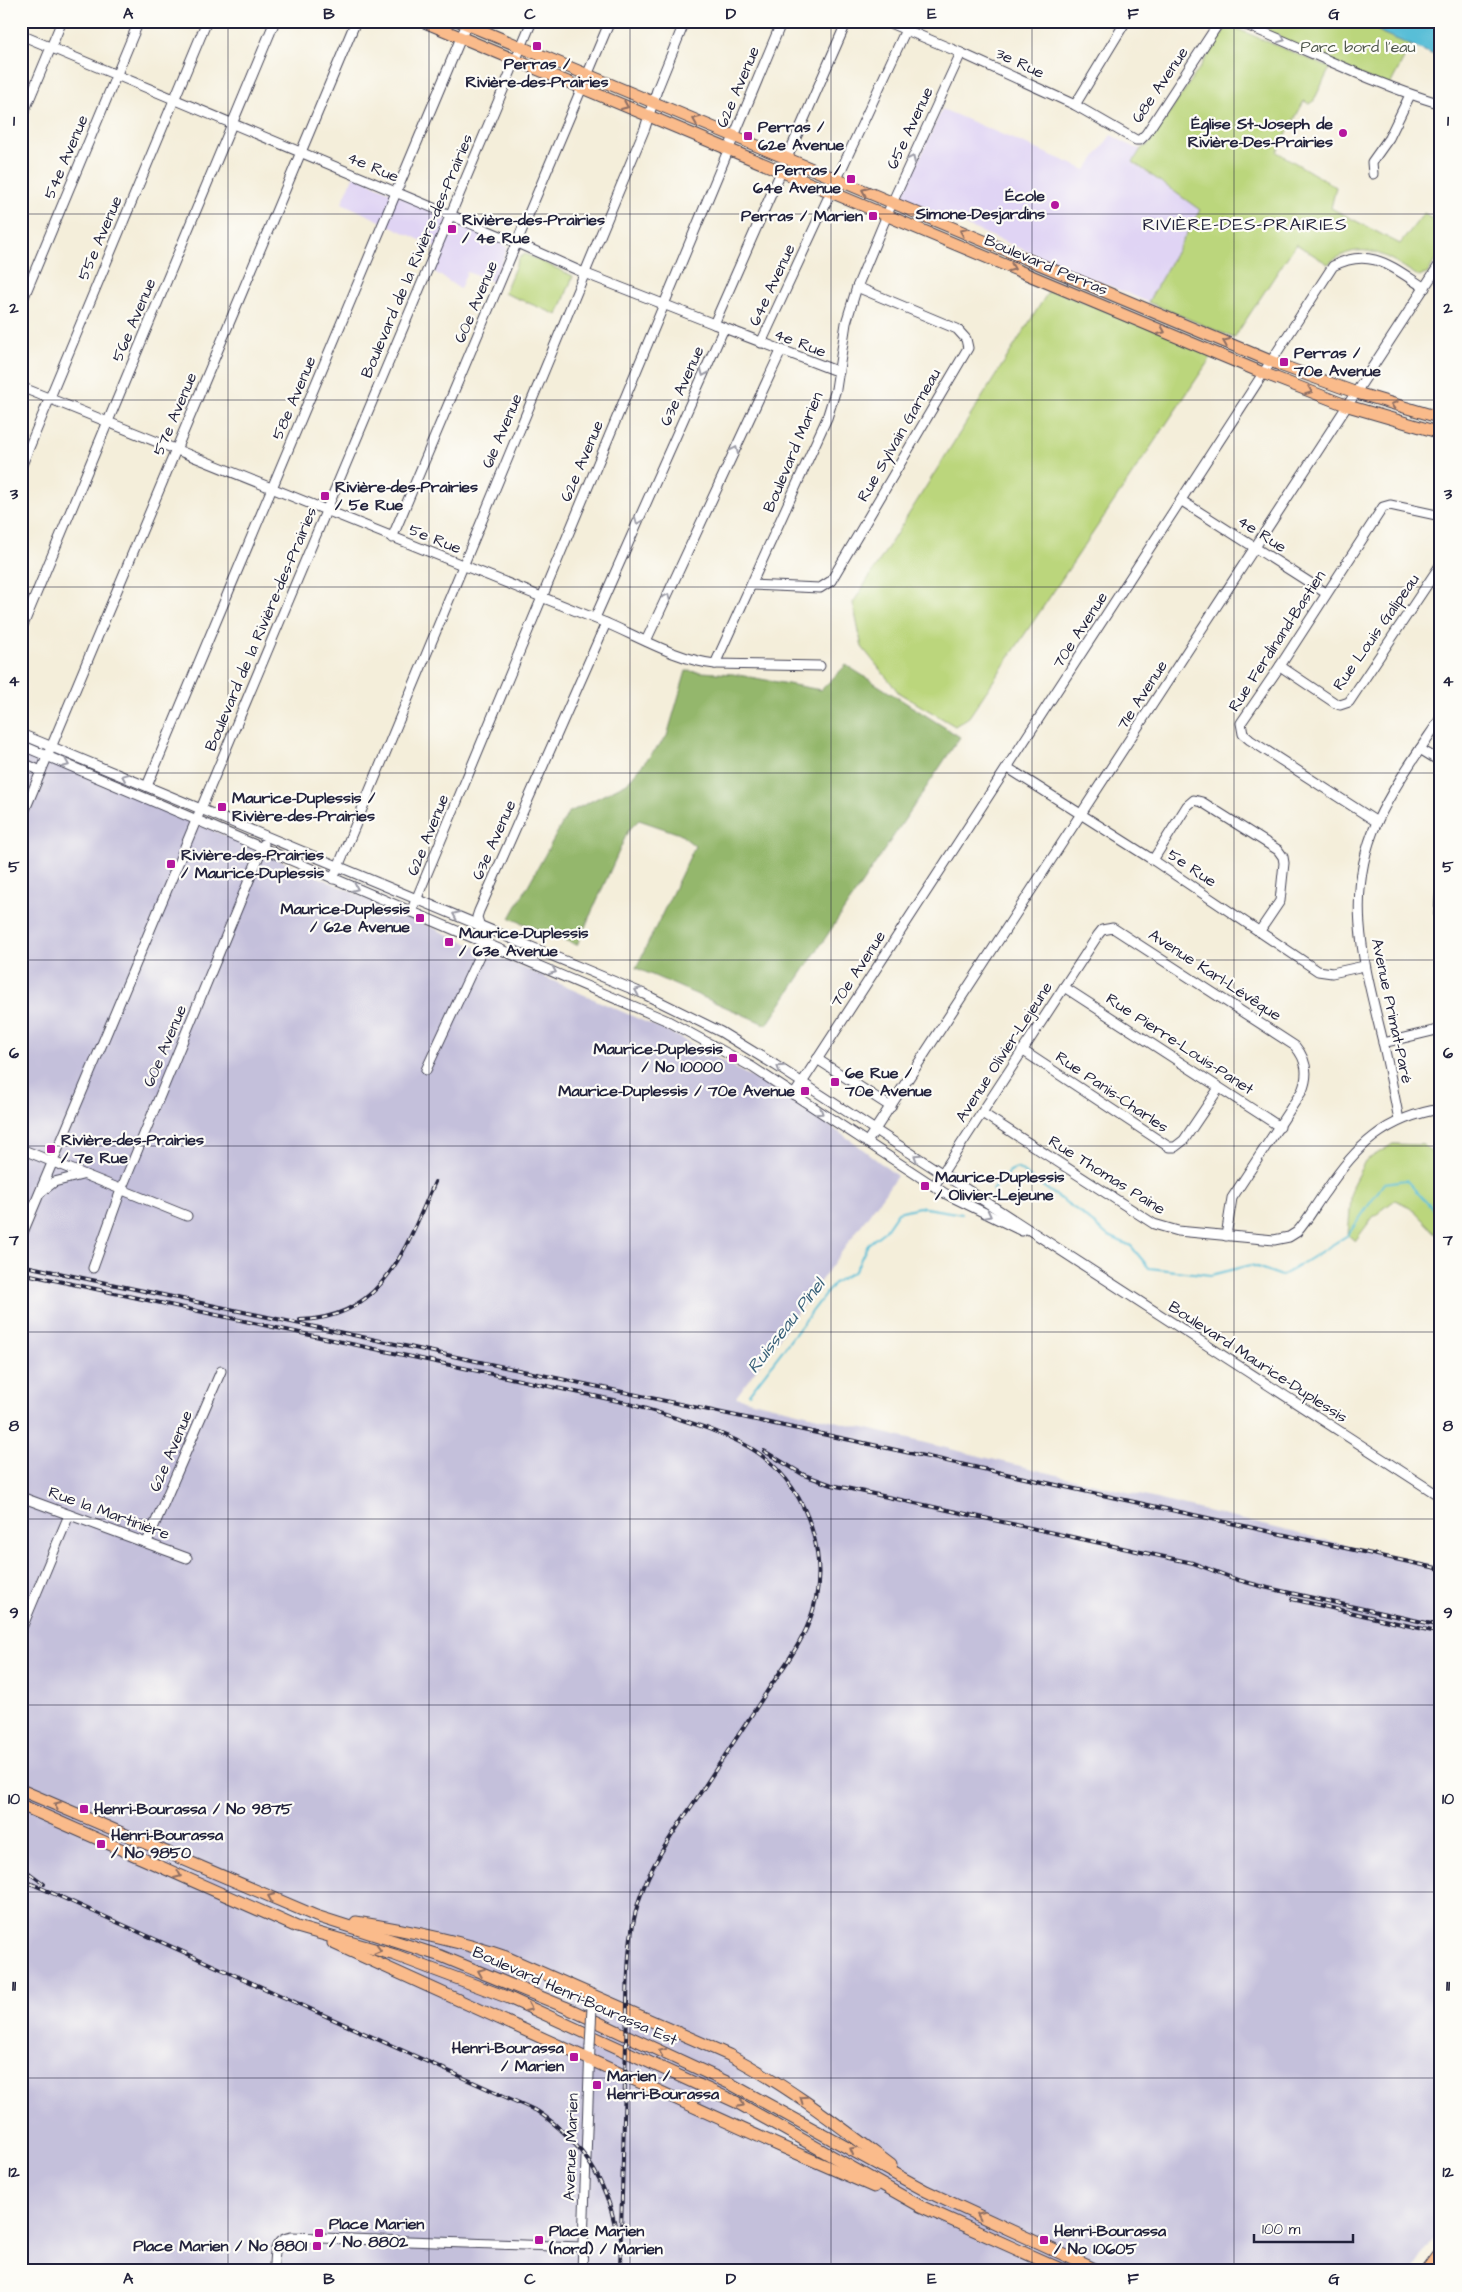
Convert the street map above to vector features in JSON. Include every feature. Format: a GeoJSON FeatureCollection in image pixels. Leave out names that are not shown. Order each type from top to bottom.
{"type":"FeatureCollection","features":[{"type":"Feature","properties":{"kind":"main road","name":"Boulevard Perras"},"geometry":{"type":"LineString","coordinates":[[422,21],[1263,374],[1348,406],[1441,433]]}},
{"type":"Feature","properties":{"kind":"main road","name":"Boulevard Perras"},"geometry":{"type":"LineString","coordinates":[[465,22],[1271,361],[1357,393],[1441,418]]}},
{"type":"Feature","properties":{"kind":"main road","name":"Boulevard Henri-Bourassa Est"},"geometry":{"type":"LineString","coordinates":[[21,1790],[316,1916],[441,1956],[566,2007],[730,2084],[926,2191],[1100,2271]]}},
{"type":"Feature","properties":{"kind":"main road","name":"Boulevard Henri-Bourassa Est"},"geometry":{"type":"LineString","coordinates":[[21,1805],[297,1927],[395,1955],[509,1998],[736,2102],[920,2206],[1065,2271]]}},
{"type":"Feature","properties":{"kind":"main road"},"geometry":{"type":"LineString","coordinates":[[316,1916],[383,1926],[472,1945],[529,1966],[729,2055],[758,2070],[827,2116],[926,2191]]}},
{"type":"Feature","properties":{"kind":"main road"},"geometry":{"type":"LineString","coordinates":[[297,1927],[780,2146],[920,2206]]}},
{"type":"Feature","properties":{"kind":"main road"},"geometry":{"type":"LineString","coordinates":[[1427,2271],[1441,2252]]}},
{"type":"Feature","properties":{"kind":"main road"},"geometry":{"type":"LineString","coordinates":[[1436,2271],[1441,2261]]}},
{"type":"Feature","properties":{"kind":"street"},"geometry":{"type":"LineString","coordinates":[[21,119],[62,21]]}},
{"type":"Feature","properties":{"kind":"street","name":"54e Avenue"},"geometry":{"type":"LineString","coordinates":[[21,304],[139,21]]}},
{"type":"Feature","properties":{"kind":"street","name":"55e Avenue"},"geometry":{"type":"LineString","coordinates":[[21,467],[207,21]]}},
{"type":"Feature","properties":{"kind":"street","name":"56e Avenue"},"geometry":{"type":"LineString","coordinates":[[21,630],[275,21]]}},
{"type":"Feature","properties":{"kind":"street","name":"57e Avenue"},"geometry":{"type":"LineString","coordinates":[[21,819],[356,21]]}},
{"type":"Feature","properties":{"kind":"street","name":"Boulevard de la Rivière-des-Prairies"},"geometry":{"type":"LineString","coordinates":[[21,1237],[198,820],[532,21]]}},
{"type":"Feature","properties":{"kind":"street","name":"60e Avenue"},"geometry":{"type":"LineString","coordinates":[[392,538],[610,21]]}},
{"type":"Feature","properties":{"kind":"street","name":"61e Avenue"},"geometry":{"type":"LineString","coordinates":[[333,879],[461,566],[649,116],[685,21]]}},
{"type":"Feature","properties":{"kind":"street","name":"62e Avenue"},"geometry":{"type":"LineString","coordinates":[[411,912],[782,21]]}},
{"type":"Feature","properties":{"kind":"street"},"geometry":{"type":"LineString","coordinates":[[787,158],[847,21]]}},
{"type":"Feature","properties":{"kind":"street","name":"3e Rue"},"geometry":{"type":"LineString","coordinates":[[885,21],[962,53],[1076,105],[1132,138],[1140,140]]}},
{"type":"Feature","properties":{"kind":"street","name":"64e Avenue"},"geometry":{"type":"LineString","coordinates":[[761,343],[910,21]]}},
{"type":"Feature","properties":{"kind":"street"},"geometry":{"type":"LineString","coordinates":[[1076,105],[1126,21]]}},
{"type":"Feature","properties":{"kind":"street","name":"68e Avenue"},"geometry":{"type":"LineString","coordinates":[[1140,140],[1146,134],[1220,21]]}},
{"type":"Feature","properties":{"kind":"street"},"geometry":{"type":"LineString","coordinates":[[1236,21],[1410,95],[1441,104]]}},
{"type":"Feature","properties":{"kind":"street","name":"58e Avenue"},"geometry":{"type":"LineString","coordinates":[[147,786],[461,38],[465,22]]}},
{"type":"Feature","properties":{"kind":"street","name":"4e Rue"},"geometry":{"type":"LineString","coordinates":[[21,35],[517,243],[584,273],[714,324]]}},
{"type":"Feature","properties":{"kind":"street","name":"65e Avenue"},"geometry":{"type":"LineString","coordinates":[[886,216],[962,53]]}},
{"type":"Feature","properties":{"kind":"street"},"geometry":{"type":"LineString","coordinates":[[1373,174],[1372,162],[1389,138],[1410,95]]}},
{"type":"Feature","properties":{"kind":"street"},"geometry":{"type":"LineString","coordinates":[[724,328],[714,324],[781,172]]}},
{"type":"Feature","properties":{"kind":"street","name":"Boulevard Marien"},"geometry":{"type":"LineString","coordinates":[[715,664],[827,418],[839,372],[846,323],[856,287],[886,216]]}},
{"type":"Feature","properties":{"kind":"street","name":"70e Avenue"},"geometry":{"type":"LineString","coordinates":[[794,1094],[1182,501],[1333,266],[1344,260],[1370,257],[1382,261],[1425,288]]}},
{"type":"Feature","properties":{"kind":"street","name":"71e Avenue"},"geometry":{"type":"LineString","coordinates":[[867,1142],[1441,262]]}},
{"type":"Feature","properties":{"kind":"street","name":"Rue Sylvain Garneau"},"geometry":{"type":"LineString","coordinates":[[752,585],[820,588],[831,582],[968,348],[966,339],[957,329],[856,287]]}},
{"type":"Feature","properties":{"kind":"street","name":"4e Rue"},"geometry":{"type":"LineString","coordinates":[[724,328],[839,372]]}},
{"type":"Feature","properties":{"kind":"street","name":"63e Avenue"},"geometry":{"type":"LineString","coordinates":[[595,618],[724,328]]}},
{"type":"Feature","properties":{"kind":"street"},"geometry":{"type":"LineString","coordinates":[[646,641],[781,351]]}},
{"type":"Feature","properties":{"kind":"street","name":"5e Rue"},"geometry":{"type":"LineString","coordinates":[[21,387],[108,421],[326,512],[595,618],[646,641],[704,662],[715,664],[820,666]]}},
{"type":"Feature","properties":{"kind":"street","name":"4e Rue"},"geometry":{"type":"LineString","coordinates":[[1182,501],[1326,593]]}},
{"type":"Feature","properties":{"kind":"street","name":"Rue Ferdinand-Bastien"},"geometry":{"type":"LineString","coordinates":[[1377,822],[1243,734],[1240,727],[1244,717],[1280,666],[1383,507],[1390,505],[1441,516]]}},
{"type":"Feature","properties":{"kind":"street","name":"Rue Louis Galipeau"},"geometry":{"type":"LineString","coordinates":[[1280,666],[1335,703],[1340,705],[1349,702],[1441,564]]}},
{"type":"Feature","properties":{"kind":"street","name":"63e Avenue"},"geometry":{"type":"LineString","coordinates":[[485,943],[477,917],[479,911],[606,623]]}},
{"type":"Feature","properties":{"kind":"street","name":"Avenue Primat-Paré"},"geometry":{"type":"LineString","coordinates":[[1399,1120],[1364,966],[1360,930],[1360,893],[1364,862],[1377,822],[1420,749],[1441,718]]}},
{"type":"Feature","properties":{"kind":"street","name":"Boulevard Maurice-Duplessis"},"geometry":{"type":"LineString","coordinates":[[21,734],[338,865],[644,994],[694,1017],[749,1048],[1441,1497]]}},
{"type":"Feature","properties":{"kind":"street","name":"Boulevard Maurice-Duplessis"},"geometry":{"type":"LineString","coordinates":[[21,745],[687,1030],[794,1094],[934,1186],[1060,1250]]}},
{"type":"Feature","properties":{"kind":"street"},"geometry":{"type":"LineString","coordinates":[[1420,749],[1441,762]]}},
{"type":"Feature","properties":{"kind":"street"},"geometry":{"type":"LineString","coordinates":[[21,762],[41,771]]}},
{"type":"Feature","properties":{"kind":"street","name":"5e Rue"},"geometry":{"type":"LineString","coordinates":[[1008,768],[1152,860],[1322,973],[1332,973],[1364,966]]}},
{"type":"Feature","properties":{"kind":"street"},"geometry":{"type":"LineString","coordinates":[[1152,860],[1187,806],[1194,800],[1202,802],[1278,850],[1283,857],[1284,863],[1280,901],[1259,932]]}},
{"type":"Feature","properties":{"kind":"street","name":"60e Avenue"},"geometry":{"type":"LineString","coordinates":[[93,1268],[121,1190],[267,836]]}},
{"type":"Feature","properties":{"kind":"street"},"geometry":{"type":"LineString","coordinates":[[1441,886],[1439,914],[1441,938]]}},
{"type":"Feature","properties":{"kind":"street","name":"Avenue Karl-Lévêque"},"geometry":{"type":"LineString","coordinates":[[1098,935],[1108,928],[1119,930],[1295,1046],[1302,1055],[1306,1066],[1302,1091],[1280,1127]]}},
{"type":"Feature","properties":{"kind":"street","name":"Avenue Olivier-Lejeune"},"geometry":{"type":"LineString","coordinates":[[934,1186],[1098,935]]}},
{"type":"Feature","properties":{"kind":"street"},"geometry":{"type":"LineString","coordinates":[[426,1070],[485,943]]}},
{"type":"Feature","properties":{"kind":"street","name":"Rue Pierre-Louis-Panet"},"geometry":{"type":"LineString","coordinates":[[1064,987],[1280,1127]]}},
{"type":"Feature","properties":{"kind":"street"},"geometry":{"type":"LineString","coordinates":[[687,1030],[694,1017]]}},
{"type":"Feature","properties":{"kind":"street"},"geometry":{"type":"LineString","coordinates":[[1383,1043],[1441,1029]]}},
{"type":"Feature","properties":{"kind":"street","name":"Rue Panis-Charles"},"geometry":{"type":"LineString","coordinates":[[1022,1050],[1169,1147],[1175,1147],[1184,1140],[1219,1088]]}},
{"type":"Feature","properties":{"kind":"street"},"geometry":{"type":"LineString","coordinates":[[817,1059],[891,1107]]}},
{"type":"Feature","properties":{"kind":"street","name":"Rue Thomas Paine"},"geometry":{"type":"LineString","coordinates":[[982,1113],[1154,1224],[1178,1231],[1274,1240],[1293,1235],[1304,1224],[1346,1161],[1373,1136],[1399,1120],[1441,1109]]}},
{"type":"Feature","properties":{"kind":"street"},"geometry":{"type":"LineString","coordinates":[[1226,1236],[1232,1198],[1280,1127]]}},
{"type":"Feature","properties":{"kind":"street"},"geometry":{"type":"LineString","coordinates":[[21,1149],[187,1216]]}},
{"type":"Feature","properties":{"kind":"street"},"geometry":{"type":"LineString","coordinates":[[40,1193],[54,1182],[84,1174]]}},
{"type":"Feature","properties":{"kind":"street","name":"62e Avenue"},"geometry":{"type":"LineString","coordinates":[[147,1542],[222,1371]]}},
{"type":"Feature","properties":{"kind":"street","name":"Rue la Martinière"},"geometry":{"type":"LineString","coordinates":[[21,1497],[187,1558]]}},
{"type":"Feature","properties":{"kind":"street"},"geometry":{"type":"LineString","coordinates":[[21,1630],[69,1515]]}},
{"type":"Feature","properties":{"kind":"street","name":"Avenue Marien"},"geometry":{"type":"LineString","coordinates":[[582,2271],[592,1994]]}},
{"type":"Feature","properties":{"kind":"street"},"geometry":{"type":"LineString","coordinates":[[274,2271],[274,2251],[284,2239],[292,2237],[582,2247]]}},
{"type":"Feature","properties":{"kind":"shaded area","name":"École Simone-Desjardins"},"geometry":{"type":"Polygon","coordinates":[[[942,109],[1086,170],[1111,135],[1133,147],[1141,149],[1133,163],[1200,210],[1148,302],[903,199],[903,195],[942,109]]]}},
{"type":"Feature","properties":{"kind":"shaded area"},"geometry":{"type":"Polygon","coordinates":[[[354,175],[506,246],[507,249],[494,282],[467,272],[460,289],[429,268],[437,248],[342,203],[354,175]]]}},
{"type":"Feature","properties":{"kind":"shaded area"},"geometry":{"type":"Polygon","coordinates":[[[21,745],[677,1036],[784,1095],[855,1143],[897,1176],[736,1397],[1441,1568],[1441,2228],[1413,2271],[21,2271],[21,745]]]}},
{"type":"Feature","properties":{"kind":"green space","name":"Parc bord l'eau"},"geometry":{"type":"Polygon","coordinates":[[[1235,21],[1362,21],[1384,34],[1411,45],[1389,87],[1235,21]]]}},
{"type":"Feature","properties":{"kind":"green space"},"geometry":{"type":"Polygon","coordinates":[[[1228,25],[1330,68],[1313,102],[1310,104],[1304,101],[1277,152],[1336,187],[1331,208],[1400,244],[1424,213],[1441,225],[1441,251],[1427,274],[1418,276],[1385,256],[1374,252],[1352,252],[1328,264],[1296,244],[1234,338],[1148,302],[1200,210],[1133,162],[1141,149],[1149,144],[1228,25]]]}},
{"type":"Feature","properties":{"kind":"green space"},"geometry":{"type":"Polygon","coordinates":[[[525,254],[573,276],[558,315],[504,293],[519,258],[525,254]]]}},
{"type":"Feature","properties":{"kind":"green space"},"geometry":{"type":"Polygon","coordinates":[[[1050,289],[1214,353],[969,717],[955,726],[899,693],[862,647],[853,603],[1050,289]]]}},
{"type":"Feature","properties":{"kind":"green space"},"geometry":{"type":"Polygon","coordinates":[[[846,665],[960,737],[767,1025],[636,968],[695,846],[680,834],[639,820],[628,831],[577,945],[510,918],[568,813],[627,783],[667,736],[686,671],[733,674],[821,690],[846,665]]]}},
{"type":"Feature","properties":{"kind":"green space"},"geometry":{"type":"Polygon","coordinates":[[[1393,1144],[1424,1145],[1441,1162],[1441,1239],[1410,1207],[1395,1200],[1373,1217],[1355,1241],[1348,1235],[1352,1186],[1365,1161],[1393,1144]]]}},
{"type":"Feature","properties":{"kind":"water"},"geometry":{"type":"Polygon","coordinates":[[[1362,21],[1441,21],[1441,58],[1384,34],[1362,21]]]}},
{"type":"Feature","properties":{"kind":"waterway","name":"Ruisseau Pinel"},"geometry":{"type":"LineString","coordinates":[[992,1190],[1010,1171],[1017,1168],[1078,1211],[1107,1235],[1131,1246],[1149,1268],[1211,1275],[1251,1265],[1282,1276],[1348,1235],[1384,1183],[1406,1180],[1441,1218]]}},
{"type":"Feature","properties":{"kind":"waterway","name":"Ruisseau Pinel"},"geometry":{"type":"LineString","coordinates":[[749,1394],[834,1283],[855,1271],[868,1244],[885,1231],[898,1212],[919,1207],[962,1214]]}},
{"type":"Feature","properties":{"kind":"railway"},"geometry":{"type":"LineString","coordinates":[[300,1320],[329,1316],[352,1307],[372,1293],[388,1275],[402,1254],[435,1182]]}},
{"type":"Feature","properties":{"kind":"railway"},"geometry":{"type":"LineString","coordinates":[[21,1265],[855,1441],[1441,1569]]}},
{"type":"Feature","properties":{"kind":"railway"},"geometry":{"type":"LineString","coordinates":[[21,1273],[627,1403],[715,1431],[748,1446],[778,1471],[793,1489],[804,1509],[812,1531],[817,1554],[816,1600],[809,1622],[789,1659],[664,1848],[644,1886],[631,1934],[628,1971],[620,2271]]}},
{"type":"Feature","properties":{"kind":"railway"},"geometry":{"type":"LineString","coordinates":[[764,1451],[804,1475],[832,1485],[1193,1563],[1238,1580],[1268,1588],[1441,1626]]}},
{"type":"Feature","properties":{"kind":"railway"},"geometry":{"type":"LineString","coordinates":[[1292,1599],[1441,1633]]}},
{"type":"Feature","properties":{"kind":"railway"},"geometry":{"type":"LineString","coordinates":[[21,1867],[44,1884]]}},
{"type":"Feature","properties":{"kind":"railway"},"geometry":{"type":"LineString","coordinates":[[21,1879],[537,2111],[566,2135],[579,2148],[589,2163],[606,2195],[616,2231]]}},
{"type":"Feature","properties":{"kind":"place","name":"Perras / Rivière-des-Prairies"},"geometry":{"type":"Point","coordinates":[537,46]}},
{"type":"Feature","properties":{"kind":"place","name":"Église St-Joseph de Rivière-Des-Prairies"},"geometry":{"type":"Point","coordinates":[1343,133]}},
{"type":"Feature","properties":{"kind":"place","name":"Perras / 62e Avenue"},"geometry":{"type":"Point","coordinates":[748,136]}},
{"type":"Feature","properties":{"kind":"place","name":"Perras / 64e Avenue"},"geometry":{"type":"Point","coordinates":[851,179]}},
{"type":"Feature","properties":{"kind":"place","name":"École Simone-Desjardins"},"geometry":{"type":"Point","coordinates":[1055,205]}},
{"type":"Feature","properties":{"kind":"place","name":"Perras / Marien"},"geometry":{"type":"Point","coordinates":[873,216]}},
{"type":"Feature","properties":{"kind":"place","name":"Rivière-des-Prairies / 4e Rue"},"geometry":{"type":"Point","coordinates":[452,229]}},
{"type":"Feature","properties":{"kind":"place","name":"Perras / 70e Avenue"},"geometry":{"type":"Point","coordinates":[1284,362]}},
{"type":"Feature","properties":{"kind":"place","name":"Rivière-des-Prairies / 5e Rue"},"geometry":{"type":"Point","coordinates":[325,496]}},
{"type":"Feature","properties":{"kind":"place","name":"Maurice-Duplessis / Rivière-des-Prairies"},"geometry":{"type":"Point","coordinates":[222,807]}},
{"type":"Feature","properties":{"kind":"place","name":"Rivière-des-Prairies / Maurice-Duplessis"},"geometry":{"type":"Point","coordinates":[171,864]}},
{"type":"Feature","properties":{"kind":"place","name":"Maurice-Duplessis / 62e Avenue"},"geometry":{"type":"Point","coordinates":[420,918]}},
{"type":"Feature","properties":{"kind":"place","name":"Maurice-Duplessis / 63e Avenue"},"geometry":{"type":"Point","coordinates":[449,942]}},
{"type":"Feature","properties":{"kind":"place","name":"Maurice-Duplessis / No 10000"},"geometry":{"type":"Point","coordinates":[733,1058]}},
{"type":"Feature","properties":{"kind":"place","name":"6e Rue / 70e Avenue"},"geometry":{"type":"Point","coordinates":[835,1082]}},
{"type":"Feature","properties":{"kind":"place","name":"Maurice-Duplessis / 70e Avenue"},"geometry":{"type":"Point","coordinates":[805,1091]}},
{"type":"Feature","properties":{"kind":"place","name":"Rivière-des-Prairies / 7e Rue"},"geometry":{"type":"Point","coordinates":[51,1149]}},
{"type":"Feature","properties":{"kind":"place","name":"Maurice-Duplessis / Olivier-Lejeune"},"geometry":{"type":"Point","coordinates":[925,1186]}},
{"type":"Feature","properties":{"kind":"place","name":"Henri-Bourassa / No 9875"},"geometry":{"type":"Point","coordinates":[84,1809]}},
{"type":"Feature","properties":{"kind":"place","name":"Henri-Bourassa / No 9850"},"geometry":{"type":"Point","coordinates":[101,1844]}},
{"type":"Feature","properties":{"kind":"place","name":"Henri-Bourassa / Marien"},"geometry":{"type":"Point","coordinates":[574,2057]}},
{"type":"Feature","properties":{"kind":"place","name":"Marien / Henri-Bourassa"},"geometry":{"type":"Point","coordinates":[597,2085]}},
{"type":"Feature","properties":{"kind":"place","name":"Place Marien / No 8802"},"geometry":{"type":"Point","coordinates":[319,2233]}},
{"type":"Feature","properties":{"kind":"place","name":"Place Marien (nord) / Marien"},"geometry":{"type":"Point","coordinates":[539,2240]}},
{"type":"Feature","properties":{"kind":"place","name":"Henri-Bourassa / No 10605"},"geometry":{"type":"Point","coordinates":[1044,2240]}},
{"type":"Feature","properties":{"kind":"place","name":"Place Marien / No 8801"},"geometry":{"type":"Point","coordinates":[317,2246]}},
{"type":"Feature","properties":{"kind":"district","name":"RIVIÈRE-DES-PRAIRIES"},"geometry":{"type":"Point","coordinates":[1245,224]}}]}
